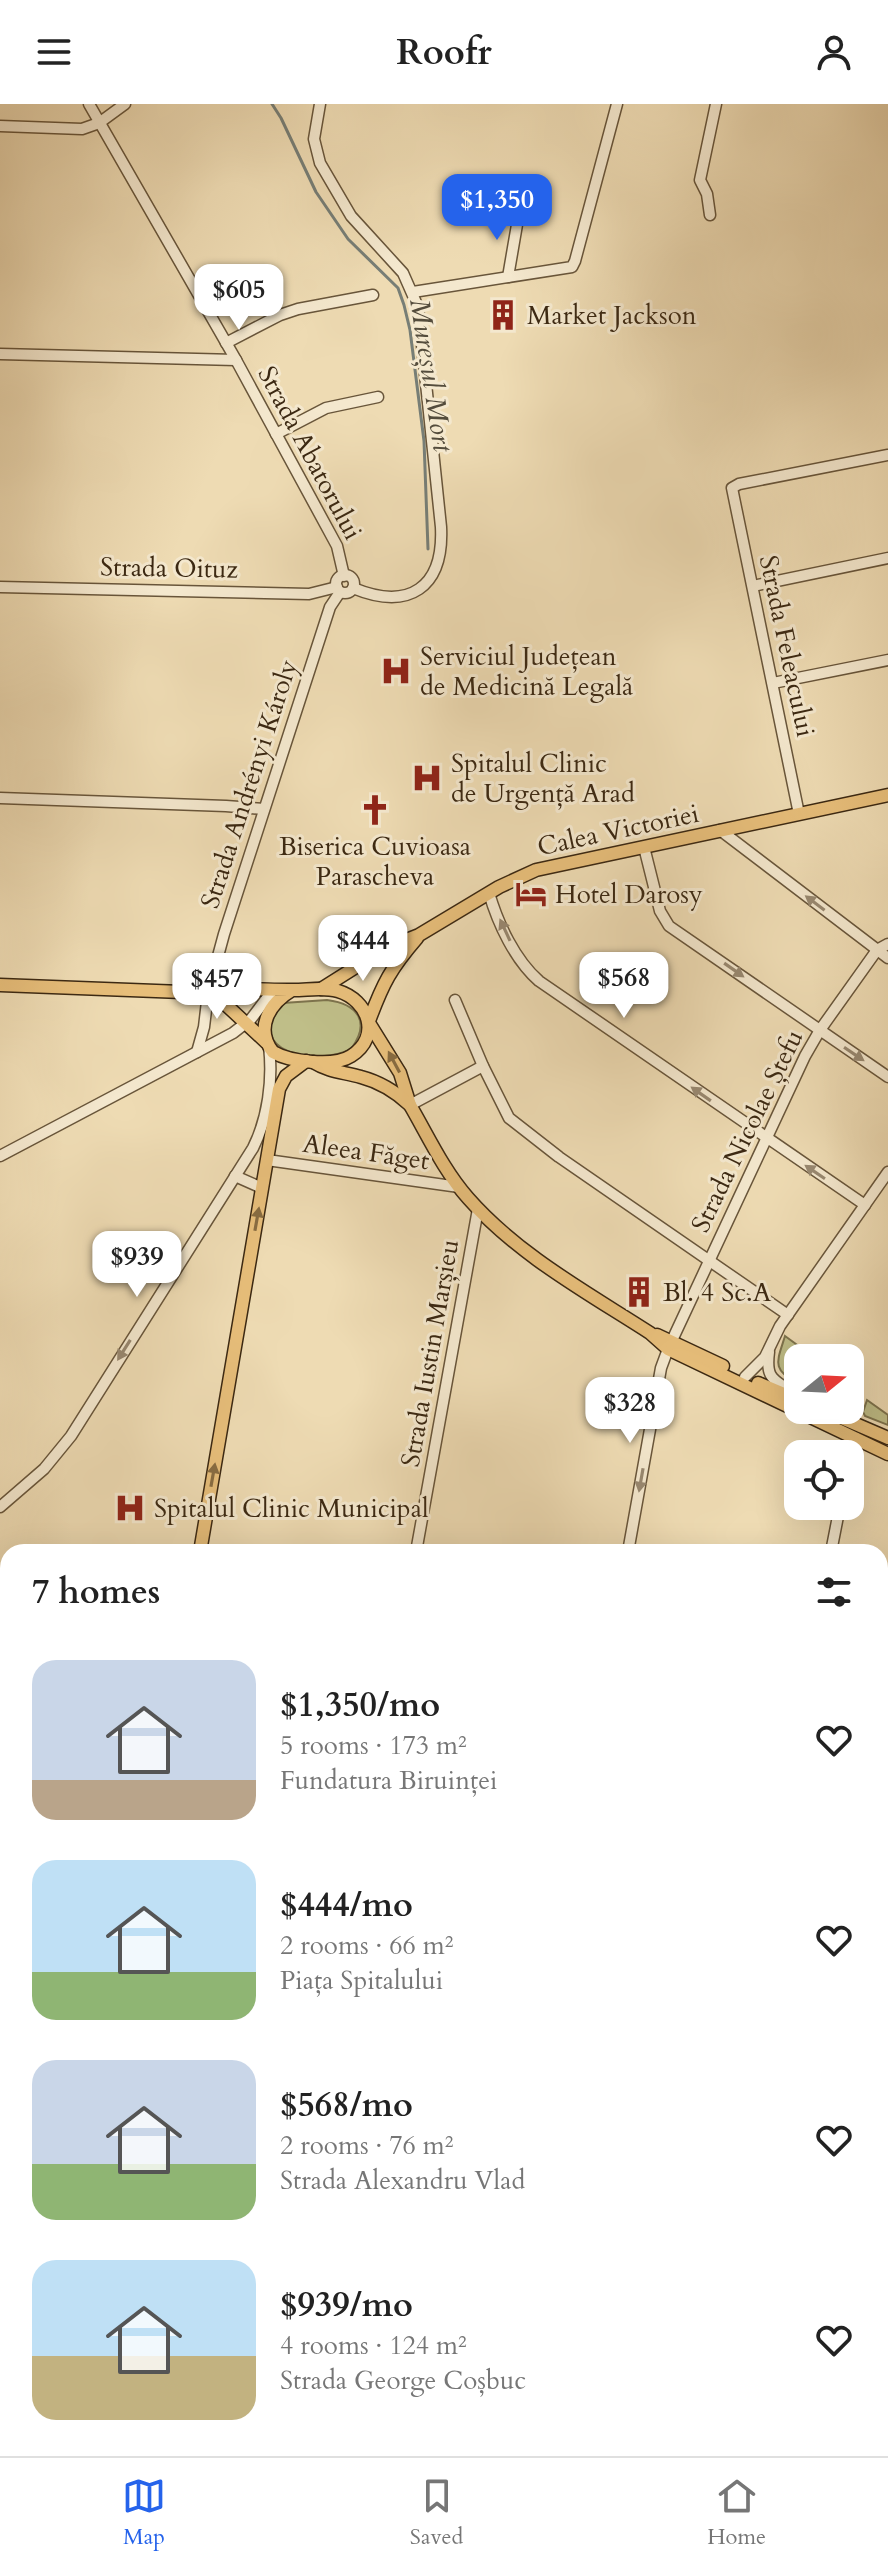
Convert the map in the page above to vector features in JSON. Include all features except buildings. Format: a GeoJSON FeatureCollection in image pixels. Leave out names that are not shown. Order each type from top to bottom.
{"type":"FeatureCollection","features":[{"type":"Feature","properties":{"kind":"main road","name":"Calea Victoriei"},"geometry":{"type":"LineString","coordinates":[[321,989],[386,948],[419,935],[489,893],[536,870],[888,795]]}},
{"type":"Feature","properties":{"kind":"main road","name":"Calea Victoriei"},"geometry":{"type":"LineString","coordinates":[[369,1022],[384,981],[398,958],[419,935]]}},
{"type":"Feature","properties":{"kind":"main road"},"geometry":{"type":"LineString","coordinates":[[0,985],[208,993],[242,989],[321,989],[338,991],[354,998],[362,1006],[400,1073],[410,1105],[459,1187],[478,1209],[525,1250],[670,1345],[888,1454]]}},
{"type":"Feature","properties":{"kind":"main road"},"geometry":{"type":"LineString","coordinates":[[268,1045],[265,1021],[269,1010],[280,997],[292,990]]}},
{"type":"Feature","properties":{"kind":"main road"},"geometry":{"type":"LineString","coordinates":[[208,993],[224,1003],[280,1056],[363,1077],[386,1086],[410,1105]]}},
{"type":"Feature","properties":{"kind":"main road"},"geometry":{"type":"LineString","coordinates":[[201,1544],[281,1084],[290,1073],[310,1062],[340,1061],[350,1057],[363,1044],[369,1022]]}},
{"type":"Feature","properties":{"kind":"main road"},"geometry":{"type":"LineString","coordinates":[[670,1345],[784,1394]]}},
{"type":"Feature","properties":{"kind":"main road"},"geometry":{"type":"LineString","coordinates":[[856,1424],[888,1438]]}},
{"type":"Feature","properties":{"kind":"street","name":"Strada Abatorului"},"geometry":{"type":"LineString","coordinates":[[89,104],[236,360],[337,546],[344,576]]}},
{"type":"Feature","properties":{"kind":"street"},"geometry":{"type":"LineString","coordinates":[[0,126],[82,129],[99,123],[125,104]]}},
{"type":"Feature","properties":{"kind":"street"},"geometry":{"type":"LineString","coordinates":[[308,104],[318,110],[315,148],[337,195],[351,216],[403,273],[413,292],[421,324],[438,489],[441,552],[432,578],[417,592],[401,597],[384,597],[353,588]]}},
{"type":"Feature","properties":{"kind":"street"},"geometry":{"type":"LineString","coordinates":[[413,292],[569,268],[575,261],[617,104]]}},
{"type":"Feature","properties":{"kind":"street"},"geometry":{"type":"LineString","coordinates":[[710,215],[707,194],[700,180],[716,104]]}},
{"type":"Feature","properties":{"kind":"street"},"geometry":{"type":"LineString","coordinates":[[508,277],[519,213]]}},
{"type":"Feature","properties":{"kind":"street"},"geometry":{"type":"LineString","coordinates":[[226,343],[298,309],[373,295]]}},
{"type":"Feature","properties":{"kind":"street"},"geometry":{"type":"LineString","coordinates":[[0,354],[236,360]]}},
{"type":"Feature","properties":{"kind":"street"},"geometry":{"type":"LineString","coordinates":[[276,434],[326,408],[378,397]]}},
{"type":"Feature","properties":{"kind":"street","name":"Strada Feleacului"},"geometry":{"type":"LineString","coordinates":[[799,814],[732,488],[739,484],[888,455]]}},
{"type":"Feature","properties":{"kind":"street"},"geometry":{"type":"LineString","coordinates":[[753,586],[888,558]]}},
{"type":"Feature","properties":{"kind":"street"},"geometry":{"type":"LineString","coordinates":[[344,576],[352,578],[353,588],[346,593],[339,590],[338,579],[344,576]]}},
{"type":"Feature","properties":{"kind":"street","name":"Strada Oituz"},"geometry":{"type":"LineString","coordinates":[[0,587],[309,594],[339,590]]}},
{"type":"Feature","properties":{"kind":"street","name":"Strada Andrényi Károly"},"geometry":{"type":"LineString","coordinates":[[197,1052],[208,993],[224,934],[330,607],[339,590]]}},
{"type":"Feature","properties":{"kind":"street"},"geometry":{"type":"LineString","coordinates":[[773,683],[888,660]]}},
{"type":"Feature","properties":{"kind":"street"},"geometry":{"type":"LineString","coordinates":[[0,798],[264,809]]}},
{"type":"Feature","properties":{"kind":"street"},"geometry":{"type":"LineString","coordinates":[[720,830],[883,947],[888,958]]}},
{"type":"Feature","properties":{"kind":"street"},"geometry":{"type":"LineString","coordinates":[[644,847],[660,911],[669,926],[888,1077]]}},
{"type":"Feature","properties":{"kind":"street"},"geometry":{"type":"LineString","coordinates":[[489,893],[516,953],[529,972],[865,1205]]}},
{"type":"Feature","properties":{"kind":"street","name":"Strada Nicolae Ștefu"},"geometry":{"type":"LineString","coordinates":[[629,1544],[661,1368],[670,1345],[788,1089],[820,1030],[883,947]]}},
{"type":"Feature","properties":{"kind":"street"},"geometry":{"type":"LineString","coordinates":[[0,1156],[246,1024],[273,990]]}},
{"type":"Feature","properties":{"kind":"street"},"geometry":{"type":"LineString","coordinates":[[455,1000],[504,1111],[515,1123],[559,1157],[788,1315]]}},
{"type":"Feature","properties":{"kind":"street"},"geometry":{"type":"LineString","coordinates":[[0,1507],[44,1469],[71,1436],[259,1135],[270,1088],[268,1045]]}},
{"type":"Feature","properties":{"kind":"street"},"geometry":{"type":"LineString","coordinates":[[410,1105],[483,1066]]}},
{"type":"Feature","properties":{"kind":"street","name":"Aleea Făget"},"geometry":{"type":"LineString","coordinates":[[267,1160],[459,1187]]}},
{"type":"Feature","properties":{"kind":"street"},"geometry":{"type":"LineString","coordinates":[[745,1377],[769,1350],[788,1315],[888,1172]]}},
{"type":"Feature","properties":{"kind":"street"},"geometry":{"type":"LineString","coordinates":[[235,1176],[262,1188]]}},
{"type":"Feature","properties":{"kind":"street","name":"Strada Iustin Marșieu"},"geometry":{"type":"LineString","coordinates":[[417,1544],[478,1209]]}},
{"type":"Feature","properties":{"kind":"street"},"geometry":{"type":"LineString","coordinates":[[769,1350],[771,1378],[784,1387]]}},
{"type":"Feature","properties":{"kind":"street"},"geometry":{"type":"LineString","coordinates":[[833,1544],[837,1520]]}},
{"type":"Feature","properties":{"kind":"shaded area"},"geometry":{"type":"Polygon","coordinates":[[[327,1000],[347,1006],[358,1016],[360,1031],[351,1049],[337,1054],[304,1056],[288,1052],[277,1044],[271,1034],[272,1020],[283,1003],[327,1000]]]}},
{"type":"Feature","properties":{"kind":"shaded area"},"geometry":{"type":"Polygon","coordinates":[[[785,1336],[796,1344],[784,1344],[784,1375],[778,1364],[785,1336]]]}},
{"type":"Feature","properties":{"kind":"shaded area"},"geometry":{"type":"Polygon","coordinates":[[[867,1400],[888,1415],[888,1425],[865,1416],[867,1400]]]}},
{"type":"Feature","properties":{"kind":"waterway","name":"Mureșul Mort"},"geometry":{"type":"LineString","coordinates":[[272,104],[316,192],[348,239],[398,288],[404,305],[424,441],[428,549]]}},
{"type":"Feature","properties":{"kind":"place","name":"Market Jackson"},"geometry":{"type":"Point","coordinates":[503,315]}},
{"type":"Feature","properties":{"kind":"place","name":"Serviciul Județean de Medicină Legală"},"geometry":{"type":"Point","coordinates":[396,671]}},
{"type":"Feature","properties":{"kind":"place","name":"Spitalul Clinic de Urgență Arad"},"geometry":{"type":"Point","coordinates":[427,778]}},
{"type":"Feature","properties":{"kind":"place","name":"Biserica Cuvioasa Parascheva"},"geometry":{"type":"Point","coordinates":[375,810]}},
{"type":"Feature","properties":{"kind":"place","name":"Hotel Darosy"},"geometry":{"type":"Point","coordinates":[531,894]}},
{"type":"Feature","properties":{"kind":"place","name":"Bl. 4 Sc.A"},"geometry":{"type":"Point","coordinates":[639,1292]}},
{"type":"Feature","properties":{"kind":"place","name":"Spitalul Clinic Municipal"},"geometry":{"type":"Point","coordinates":[130,1508]}}]}
